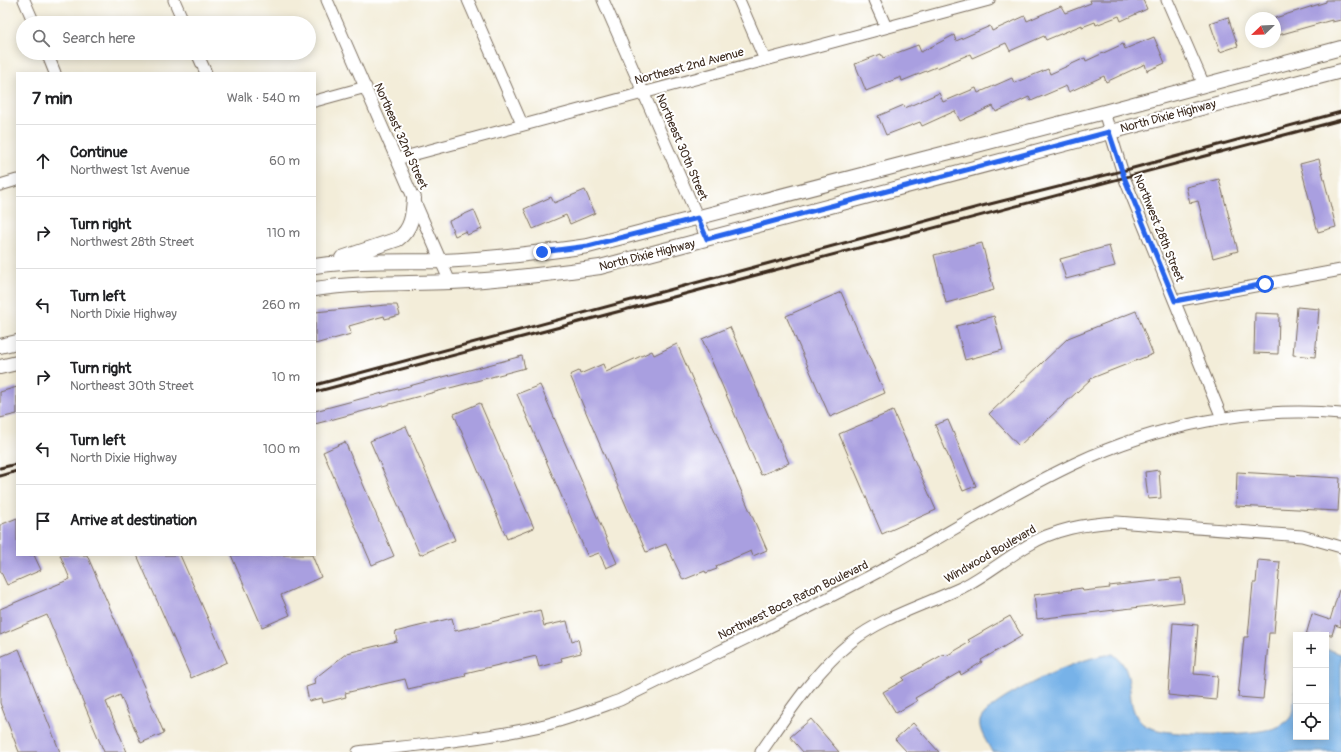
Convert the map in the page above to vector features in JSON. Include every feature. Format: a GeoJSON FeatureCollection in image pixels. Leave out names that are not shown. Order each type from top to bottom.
{"type":"FeatureCollection","features":[{"type":"Feature","properties":{"kind":"main road","name":"North Dixie Highway"},"geometry":{"type":"LineString","coordinates":[[316,266],[358,262],[441,261],[514,256],[588,246],[1104,112],[1341,48]]}},
{"type":"Feature","properties":{"kind":"main road","name":"North Dixie Highway"},"geometry":{"type":"LineString","coordinates":[[316,289],[370,283],[450,282],[526,277],[600,267],[1341,71]]}},
{"type":"Feature","properties":{"kind":"main road"},"geometry":{"type":"LineString","coordinates":[[316,266],[398,239],[409,228],[413,216],[414,198]]}},
{"type":"Feature","properties":{"kind":"main road"},"geometry":{"type":"LineString","coordinates":[[0,346],[16,342]]}},
{"type":"Feature","properties":{"kind":"main road"},"geometry":{"type":"LineString","coordinates":[[0,367],[16,363]]}},
{"type":"Feature","properties":{"kind":"street"},"geometry":{"type":"LineString","coordinates":[[24,0],[31,16]]}},
{"type":"Feature","properties":{"kind":"street"},"geometry":{"type":"LineString","coordinates":[[174,0],[181,16]]}},
{"type":"Feature","properties":{"kind":"street","name":"Northeast 32nd Street"},"geometry":{"type":"LineString","coordinates":[[327,0],[450,282]]}},
{"type":"Feature","properties":{"kind":"street"},"geometry":{"type":"LineString","coordinates":[[468,0],[522,124]]}},
{"type":"Feature","properties":{"kind":"street","name":"Northeast 30th Street"},"geometry":{"type":"LineString","coordinates":[[604,0],[707,239]]}},
{"type":"Feature","properties":{"kind":"street"},"geometry":{"type":"LineString","coordinates":[[739,0],[765,60]]}},
{"type":"Feature","properties":{"kind":"street"},"geometry":{"type":"LineString","coordinates":[[874,0],[886,27]]}},
{"type":"Feature","properties":{"kind":"street","name":"Northeast 2nd Avenue"},"geometry":{"type":"LineString","coordinates":[[396,158],[989,0]]}},
{"type":"Feature","properties":{"kind":"street"},"geometry":{"type":"LineString","coordinates":[[1167,0],[1204,85]]}},
{"type":"Feature","properties":{"kind":"street"},"geometry":{"type":"LineString","coordinates":[[50,60],[55,72]]}},
{"type":"Feature","properties":{"kind":"street"},"geometry":{"type":"LineString","coordinates":[[200,60],[206,72]]}},
{"type":"Feature","properties":{"kind":"street"},"geometry":{"type":"LineString","coordinates":[[316,101],[366,87]]}},
{"type":"Feature","properties":{"kind":"street","name":"Northwest 28th Street"},"geometry":{"type":"LineString","coordinates":[[1104,112],[1124,177],[1222,418]]}},
{"type":"Feature","properties":{"kind":"street"},"geometry":{"type":"LineString","coordinates":[[0,185],[16,180]]}},
{"type":"Feature","properties":{"kind":"street"},"geometry":{"type":"LineString","coordinates":[[1175,301],[1341,270]]}},
{"type":"Feature","properties":{"kind":"street","name":"Northwest Boca Raton Boulevard"},"geometry":{"type":"LineString","coordinates":[[358,752],[494,735],[537,727],[579,715],[620,700],[877,572],[1076,463],[1139,438],[1177,427],[1222,418],[1290,413],[1341,414]]}},
{"type":"Feature","properties":{"kind":"street","name":"Windwood Boulevard"},"geometry":{"type":"LineString","coordinates":[[761,752],[808,687],[834,658],[851,642],[871,628],[964,586],[992,570],[1027,546],[1060,531],[1086,524],[1117,522],[1302,536],[1341,547]]}},
{"type":"Feature","properties":{"kind":"water"},"geometry":{"type":"Polygon","coordinates":[[[1329,650],[1341,654],[1341,752],[992,752],[980,729],[980,721],[984,714],[993,706],[1019,690],[1074,664],[1091,658],[1113,654],[1126,670],[1129,679],[1133,708],[1137,716],[1143,724],[1152,728],[1166,732],[1203,734],[1255,732],[1276,728],[1288,720],[1292,714],[1293,708],[1293,740],[1329,740],[1329,650]]]}},
{"type":"Feature","properties":{"kind":"building"},"geometry":{"type":"Polygon","coordinates":[[[1090,0],[1143,0],[1147,9],[1121,21],[1119,16],[1096,25],[1095,22],[1082,27],[1082,25],[1046,40],[1044,36],[1010,51],[1006,43],[972,58],[970,54],[902,81],[901,77],[866,91],[855,64],[881,54],[883,58],[918,45],[921,52],[954,35],[956,41],[990,26],[992,31],[1025,16],[1027,21],[1061,6],[1065,13],[1091,3],[1090,0]]]}},
{"type":"Feature","properties":{"kind":"building"},"geometry":{"type":"Polygon","coordinates":[[[1326,0],[1341,0],[1341,20],[1332,22],[1332,20],[1281,34],[1281,16],[1326,2],[1326,0]]]}},
{"type":"Feature","properties":{"kind":"building"},"geometry":{"type":"Polygon","coordinates":[[[1228,17],[1238,46],[1220,52],[1210,23],[1228,17]]]}},
{"type":"Feature","properties":{"kind":"building"},"geometry":{"type":"Polygon","coordinates":[[[1154,37],[1165,63],[1147,71],[1145,64],[1106,82],[1104,76],[1069,92],[1066,86],[1031,101],[1029,97],[996,112],[993,106],[960,121],[955,111],[922,126],[920,122],[886,135],[878,116],[904,105],[905,108],[939,93],[943,102],[976,88],[978,93],[1012,78],[1014,83],[1048,69],[1050,74],[1085,58],[1086,61],[1123,44],[1125,49],[1154,37]]]}},
{"type":"Feature","properties":{"kind":"building"},"geometry":{"type":"Polygon","coordinates":[[[1319,159],[1336,227],[1318,232],[1300,164],[1319,159]]]}},
{"type":"Feature","properties":{"kind":"building"},"geometry":{"type":"Polygon","coordinates":[[[1219,179],[1238,251],[1213,258],[1198,201],[1190,203],[1186,187],[1219,179]]]}},
{"type":"Feature","properties":{"kind":"building"},"geometry":{"type":"Polygon","coordinates":[[[585,190],[595,213],[570,224],[566,215],[533,229],[524,209],[551,197],[554,203],[585,190]]]}},
{"type":"Feature","properties":{"kind":"building"},"geometry":{"type":"Polygon","coordinates":[[[474,210],[482,229],[467,235],[466,231],[455,236],[449,221],[474,210]]]}},
{"type":"Feature","properties":{"kind":"building"},"geometry":{"type":"Polygon","coordinates":[[[982,243],[994,290],[946,303],[934,255],[982,243]]]}},
{"type":"Feature","properties":{"kind":"building"},"geometry":{"type":"Polygon","coordinates":[[[1109,246],[1115,266],[1066,279],[1060,259],[1109,246]]]}},
{"type":"Feature","properties":{"kind":"building"},"geometry":{"type":"Polygon","coordinates":[[[841,292],[885,393],[830,417],[786,316],[841,292]]]}},
{"type":"Feature","properties":{"kind":"building"},"geometry":{"type":"Polygon","coordinates":[[[397,305],[400,315],[385,319],[384,316],[349,326],[351,334],[316,344],[316,312],[397,305]]]}},
{"type":"Feature","properties":{"kind":"building"},"geometry":{"type":"Polygon","coordinates":[[[1297,307],[1319,309],[1315,357],[1293,355],[1297,307]]]}},
{"type":"Feature","properties":{"kind":"building"},"geometry":{"type":"Polygon","coordinates":[[[1136,311],[1153,354],[1092,378],[1019,446],[989,414],[1068,338],[1136,311]]]}},
{"type":"Feature","properties":{"kind":"building"},"geometry":{"type":"Polygon","coordinates":[[[1255,313],[1279,314],[1278,354],[1254,353],[1255,313]]]}},
{"type":"Feature","properties":{"kind":"building"},"geometry":{"type":"Polygon","coordinates":[[[994,316],[1003,350],[965,360],[956,326],[994,316]]]}},
{"type":"Feature","properties":{"kind":"building"},"geometry":{"type":"Polygon","coordinates":[[[730,327],[789,463],[761,475],[702,339],[730,327]]]}},
{"type":"Feature","properties":{"kind":"building"},"geometry":{"type":"Polygon","coordinates":[[[677,344],[767,550],[753,556],[751,551],[716,566],[717,569],[706,573],[705,571],[683,580],[666,544],[646,552],[570,375],[579,371],[580,374],[603,364],[606,372],[652,351],[654,355],[677,344]]]}},
{"type":"Feature","properties":{"kind":"building"},"geometry":{"type":"Polygon","coordinates":[[[522,356],[525,368],[316,424],[316,411],[522,356]]]}},
{"type":"Feature","properties":{"kind":"building"},"geometry":{"type":"Polygon","coordinates":[[[540,385],[617,563],[606,568],[599,553],[588,557],[517,394],[540,385]]]}},
{"type":"Feature","properties":{"kind":"building"},"geometry":{"type":"Polygon","coordinates":[[[16,387],[16,414],[0,418],[0,392],[16,387]]]}},
{"type":"Feature","properties":{"kind":"building"},"geometry":{"type":"Polygon","coordinates":[[[480,403],[534,528],[507,539],[454,414],[480,403]]]}},
{"type":"Feature","properties":{"kind":"building"},"geometry":{"type":"Polygon","coordinates":[[[893,411],[936,510],[882,534],[839,434],[893,411]]]}},
{"type":"Feature","properties":{"kind":"building"},"geometry":{"type":"Polygon","coordinates":[[[948,420],[976,486],[963,491],[935,425],[948,420]]]}},
{"type":"Feature","properties":{"kind":"building"},"geometry":{"type":"Polygon","coordinates":[[[406,426],[455,540],[420,555],[370,441],[406,426]]]}},
{"type":"Feature","properties":{"kind":"building"},"geometry":{"type":"Polygon","coordinates":[[[345,442],[394,556],[372,565],[323,452],[345,442]]]}},
{"type":"Feature","properties":{"kind":"building"},"geometry":{"type":"Polygon","coordinates":[[[1159,470],[1161,498],[1148,499],[1145,472],[1159,470]]]}},
{"type":"Feature","properties":{"kind":"building"},"geometry":{"type":"Polygon","coordinates":[[[1237,472],[1340,478],[1338,511],[1236,506],[1237,472]]]}},
{"type":"Feature","properties":{"kind":"building"},"geometry":{"type":"Polygon","coordinates":[[[16,518],[16,556],[34,556],[41,570],[7,585],[0,570],[0,525],[16,518]]]}},
{"type":"Feature","properties":{"kind":"building"},"geometry":{"type":"Polygon","coordinates":[[[60,556],[87,556],[164,733],[141,743],[120,695],[106,702],[127,752],[104,752],[47,615],[0,635],[0,609],[70,579],[60,556]]]}},
{"type":"Feature","properties":{"kind":"building"},"geometry":{"type":"Polygon","coordinates":[[[137,556],[180,556],[227,662],[191,678],[137,556]]]}},
{"type":"Feature","properties":{"kind":"building"},"geometry":{"type":"Polygon","coordinates":[[[231,556],[312,556],[321,577],[281,595],[290,615],[262,627],[231,556]]]}},
{"type":"Feature","properties":{"kind":"building"},"geometry":{"type":"Polygon","coordinates":[[[1258,560],[1280,562],[1274,633],[1269,633],[1263,699],[1238,697],[1244,637],[1248,637],[1253,583],[1256,583],[1258,560]]]}},
{"type":"Feature","properties":{"kind":"building"},"geometry":{"type":"Polygon","coordinates":[[[1181,578],[1184,602],[1037,619],[1034,595],[1082,588],[1083,591],[1110,588],[1109,586],[1181,578]]]}},
{"type":"Feature","properties":{"kind":"building"},"geometry":{"type":"Polygon","coordinates":[[[1339,590],[1341,590],[1341,627],[1335,625],[1332,635],[1329,635],[1329,632],[1307,632],[1312,614],[1330,620],[1339,590]]]}},
{"type":"Feature","properties":{"kind":"building"},"geometry":{"type":"Polygon","coordinates":[[[540,610],[544,626],[567,621],[572,641],[578,639],[581,653],[561,658],[562,661],[539,667],[536,656],[465,673],[466,676],[408,689],[405,679],[345,693],[346,697],[323,703],[322,698],[309,701],[306,687],[315,684],[314,679],[347,653],[397,641],[395,632],[452,618],[455,631],[540,610]]]}},
{"type":"Feature","properties":{"kind":"building"},"geometry":{"type":"Polygon","coordinates":[[[1010,616],[1022,636],[981,660],[982,662],[961,675],[960,672],[915,698],[917,701],[896,713],[883,692],[904,680],[902,678],[944,654],[946,656],[970,642],[968,640],[1010,616]]]}},
{"type":"Feature","properties":{"kind":"building"},"geometry":{"type":"Polygon","coordinates":[[[1173,623],[1198,625],[1194,674],[1218,676],[1216,700],[1168,695],[1173,623]]]}},
{"type":"Feature","properties":{"kind":"building"},"geometry":{"type":"Polygon","coordinates":[[[19,649],[60,752],[19,752],[0,703],[0,657],[19,649]]]}},
{"type":"Feature","properties":{"kind":"building"},"geometry":{"type":"Polygon","coordinates":[[[811,719],[839,752],[803,752],[790,737],[811,719]]]}},
{"type":"Feature","properties":{"kind":"building"},"geometry":{"type":"Polygon","coordinates":[[[913,723],[939,752],[907,752],[895,739],[913,723]]]}},
{"type":"Feature","properties":{"kind":"railway"},"geometry":{"type":"LineString","coordinates":[[316,385],[978,207],[1122,171],[1341,112]]}},
{"type":"Feature","properties":{"kind":"railway"},"geometry":{"type":"LineString","coordinates":[[316,392],[1341,120]]}},
{"type":"Feature","properties":{"kind":"railway"},"geometry":{"type":"LineString","coordinates":[[0,468],[16,464]]}},
{"type":"Feature","properties":{"kind":"railway"},"geometry":{"type":"LineString","coordinates":[[0,476],[16,471]]}},
{"type":"Feature","properties":{"kind":"route"},"geometry":{"type":"LineString","coordinates":[[542,252],[588,246],[698,218],[707,239],[1109,132],[1134,204],[1175,301],[1265,284]]}}]}
